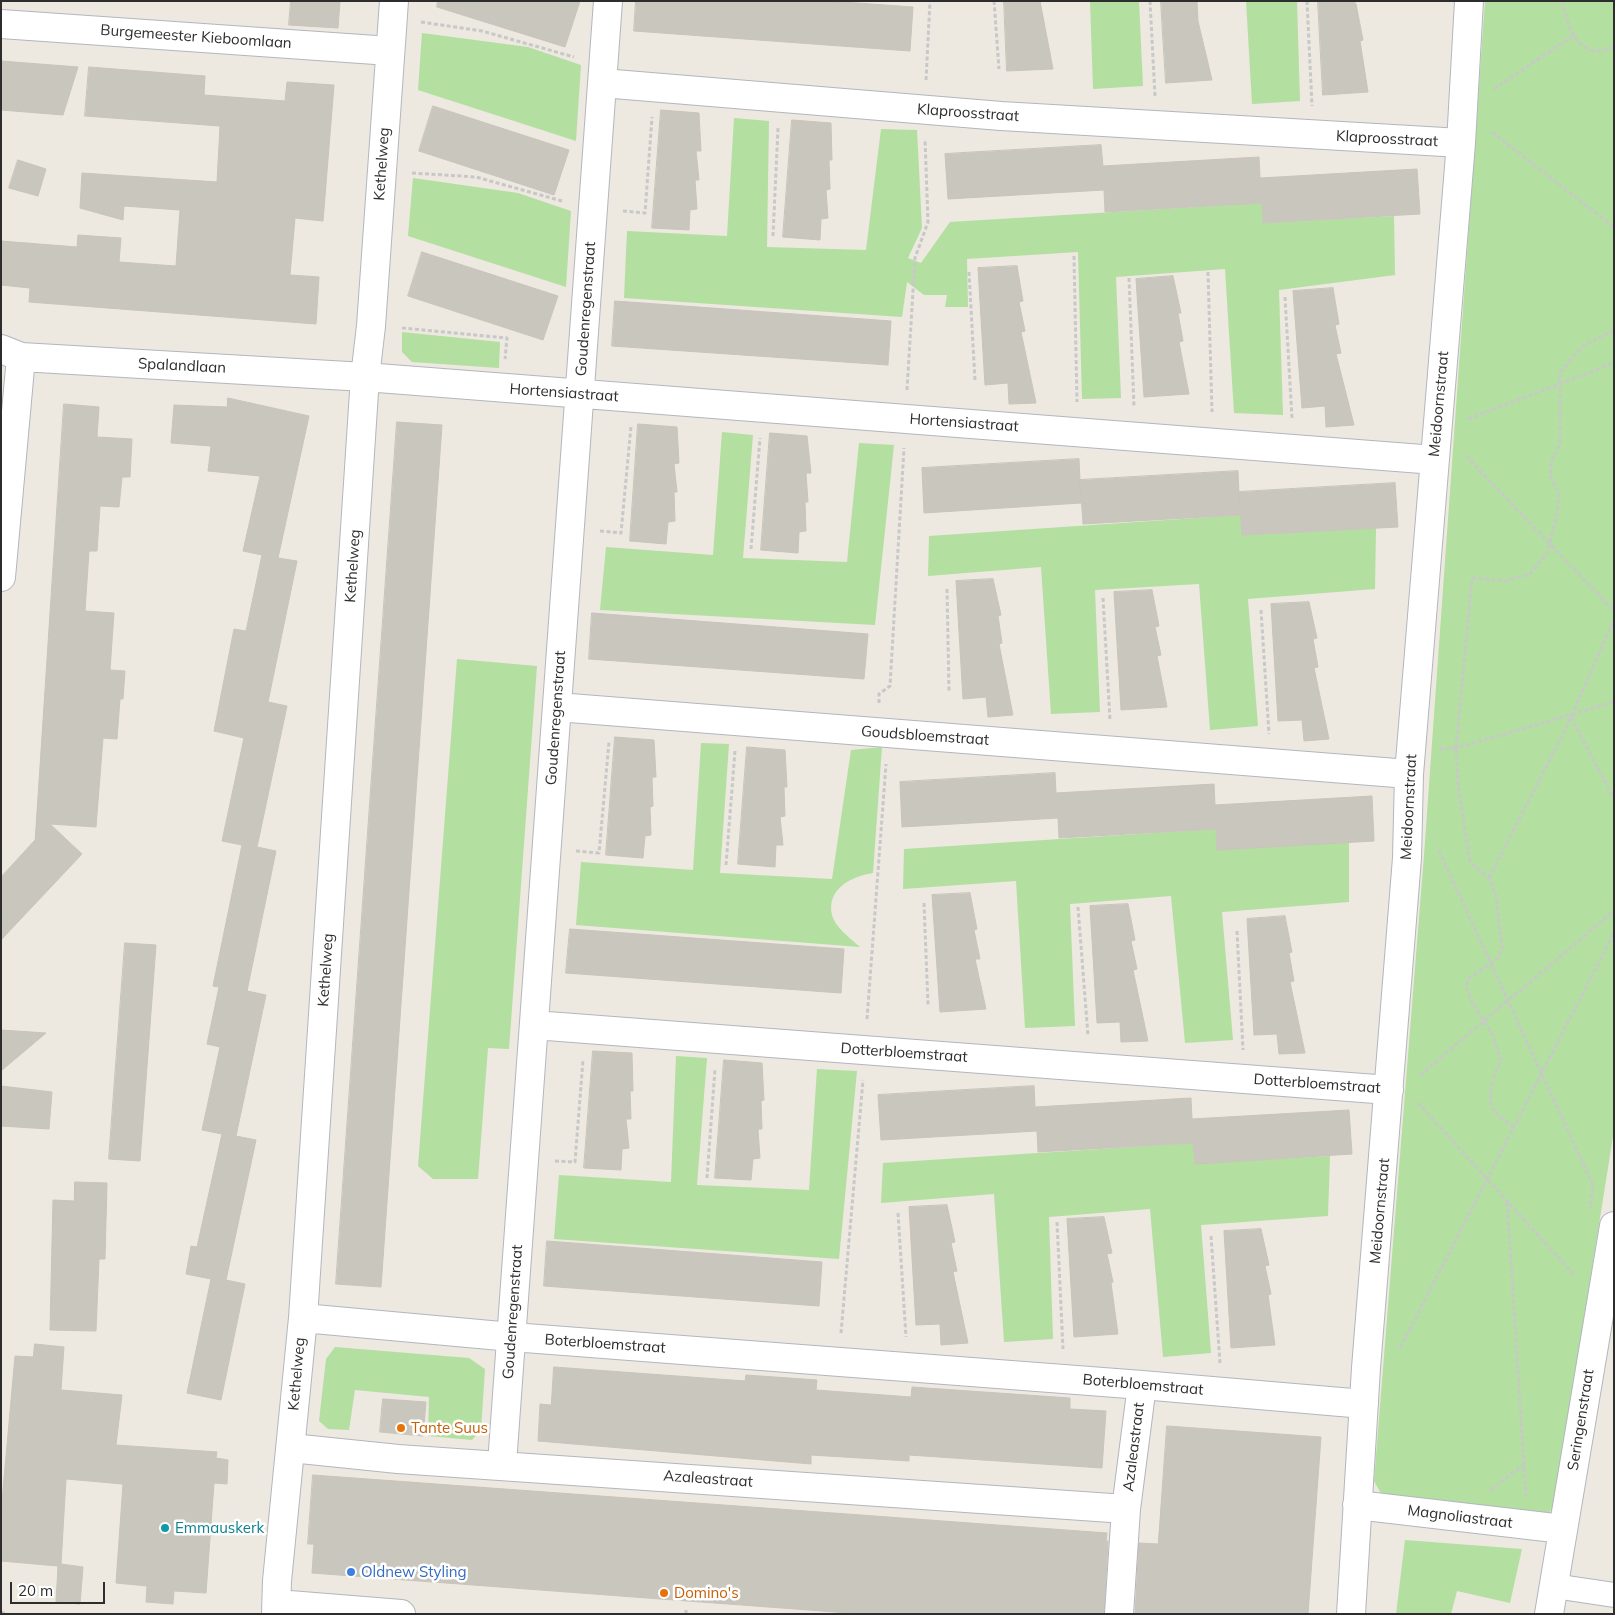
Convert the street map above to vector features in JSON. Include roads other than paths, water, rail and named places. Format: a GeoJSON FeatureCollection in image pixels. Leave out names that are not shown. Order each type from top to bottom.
{"type":"FeatureCollection","features":[{"type":"Feature","properties":{"kind":"street","name":"Kethelweg"},"geometry":{"type":"LineString","coordinates":[[276,1609],[303,1318],[365,377],[371,326],[394,1]]}},
{"type":"Feature","properties":{"kind":"street","name":"Goudenregenstraat"},"geometry":{"type":"LineString","coordinates":[[502,1464],[608,1]]}},
{"type":"Feature","properties":{"kind":"street","name":"Meidoornstraat"},"geometry":{"type":"LineString","coordinates":[[1351,1614],[1366,1368],[1397,1089],[1411,762],[1464,94],[1469,1]]}},
{"type":"Feature","properties":{"kind":"street","name":"Burgemeester Kieboomlaan"},"geometry":{"type":"LineString","coordinates":[[1,24],[390,51]]}},
{"type":"Feature","properties":{"kind":"street","name":"Klaproosstraat"},"geometry":{"type":"LineString","coordinates":[[603,74],[655,87],[924,109],[1156,125],[1314,134],[1461,133]]}},
{"type":"Feature","properties":{"kind":"street","name":"Spalandlaan"},"geometry":{"type":"LineString","coordinates":[[11,353],[365,377]]}},
{"type":"Feature","properties":{"kind":"street"},"geometry":{"type":"LineString","coordinates":[[1,576],[11,353]]}},
{"type":"Feature","properties":{"kind":"street","name":"Hortensiastraat"},"geometry":{"type":"LineString","coordinates":[[365,377],[1434,460]]}},
{"type":"Feature","properties":{"kind":"street","name":"Goudsbloemstraat"},"geometry":{"type":"LineString","coordinates":[[557,707],[1270,764],[1411,762]]}},
{"type":"Feature","properties":{"kind":"street","name":"Dotterbloemstraat"},"geometry":{"type":"LineString","coordinates":[[534,1024],[1244,1079],[1397,1089]]}},
{"type":"Feature","properties":{"kind":"street","name":"Seringenstraat"},"geometry":{"type":"LineString","coordinates":[[1549,1614],[1614,1226]]}},
{"type":"Feature","properties":{"kind":"street","name":"Boterbloemstraat"},"geometry":{"type":"LineString","coordinates":[[303,1318],[512,1337],[1142,1384],[1364,1404]]}},
{"type":"Feature","properties":{"kind":"street","name":"Azaleastraat"},"geometry":{"type":"LineString","coordinates":[[1119,1614],[1126,1509],[1142,1384]]}},
{"type":"Feature","properties":{"kind":"street","name":"Azaleastraat"},"geometry":{"type":"LineString","coordinates":[[291,1448],[398,1459],[502,1464],[1126,1509]]}},
{"type":"Feature","properties":{"kind":"street","name":"Magnoliastraat"},"geometry":{"type":"LineString","coordinates":[[1357,1505],[1563,1529]]}},
{"type":"Feature","properties":{"kind":"street"},"geometry":{"type":"LineString","coordinates":[[1554,1586],[1614,1595]]}},
{"type":"Feature","properties":{"kind":"street"},"geometry":{"type":"LineString","coordinates":[[276,1609],[401,1614]]}},
{"type":"Feature","properties":{"kind":"place","name":"Tante Suus"},"geometry":{"type":"Point","coordinates":[401,1428]}},
{"type":"Feature","properties":{"kind":"place","name":"Emmauskerk"},"geometry":{"type":"Point","coordinates":[165,1528]}},
{"type":"Feature","properties":{"kind":"place","name":"Oldnew Styling"},"geometry":{"type":"Point","coordinates":[351,1572]}},
{"type":"Feature","properties":{"kind":"place","name":"Domino's"},"geometry":{"type":"Point","coordinates":[664,1593]}}]}
